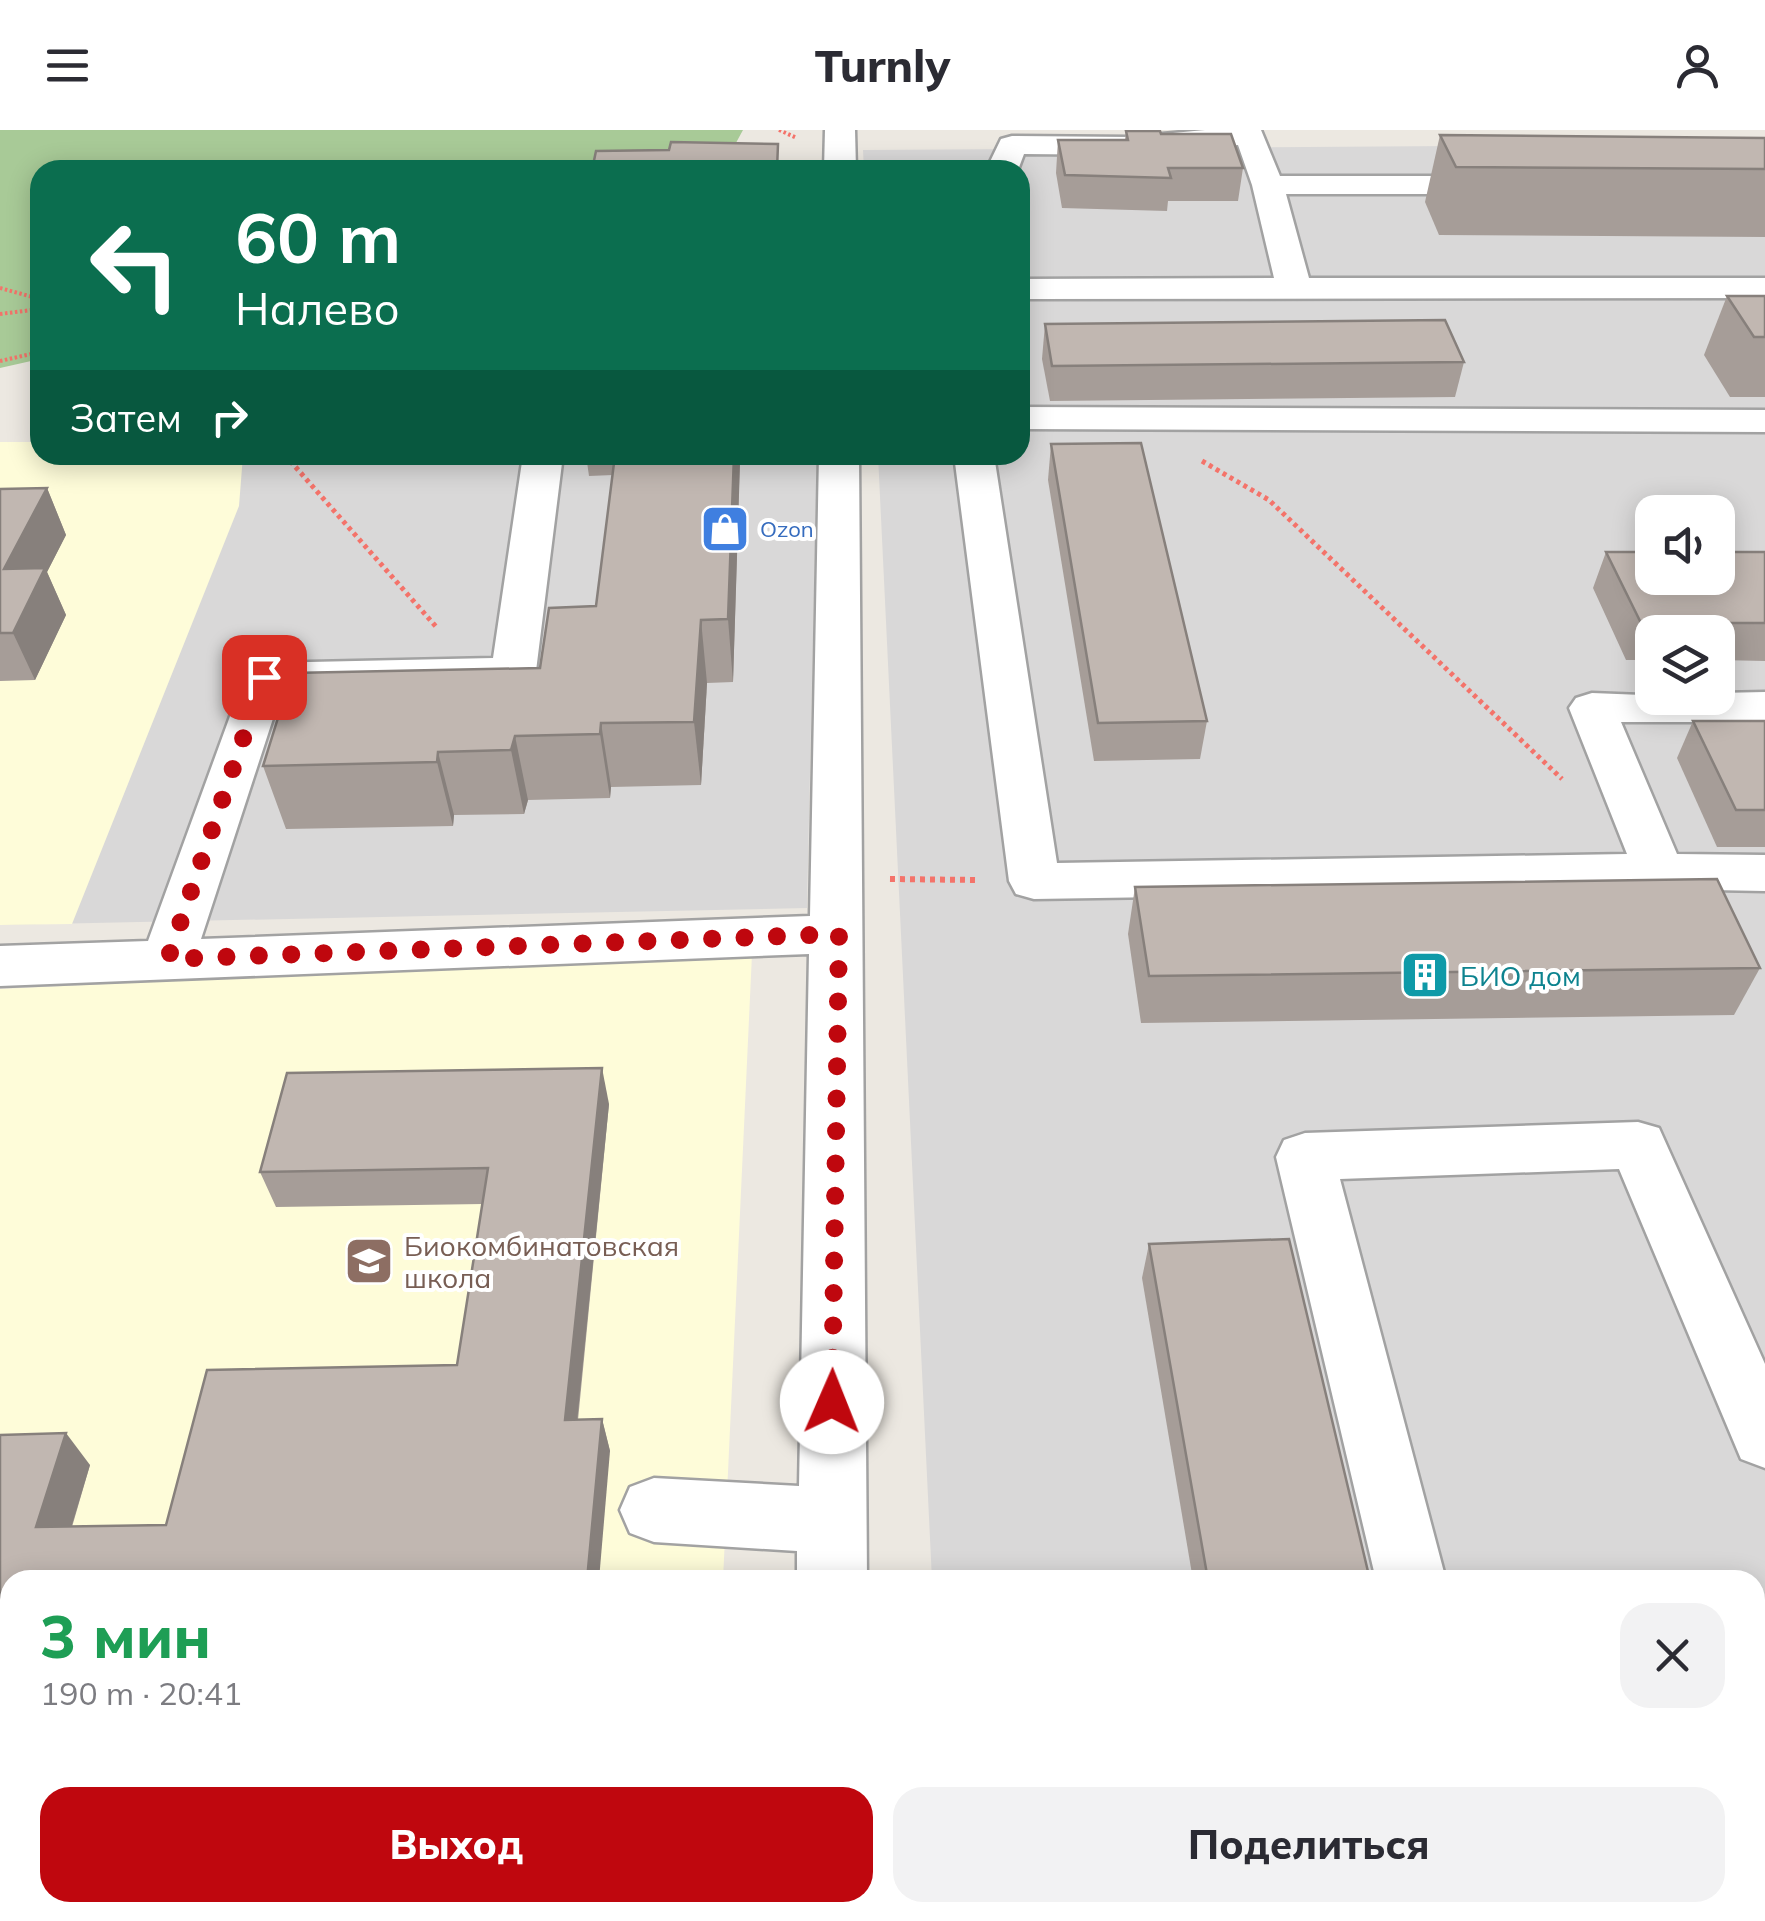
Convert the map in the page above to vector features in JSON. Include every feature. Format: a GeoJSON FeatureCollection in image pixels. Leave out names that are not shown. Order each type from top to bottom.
{"type":"FeatureCollection","features":[{"type":"Feature","properties":{"kind":"street"},"geometry":{"type":"LineString","coordinates":[[840,130],[840,160]]}},
{"type":"Feature","properties":{"kind":"street"},"geometry":{"type":"LineString","coordinates":[[1006,160],[1012,146],[1130,146],[1249,135],[1268,185],[1294,288]]}},
{"type":"Feature","properties":{"kind":"street"},"geometry":{"type":"LineString","coordinates":[[1268,185],[1526,184]]}},
{"type":"Feature","properties":{"kind":"street"},"geometry":{"type":"LineString","coordinates":[[1030,289],[1765,288]]}},
{"type":"Feature","properties":{"kind":"street"},"geometry":{"type":"LineString","coordinates":[[1030,418],[1765,420]]}},
{"type":"Feature","properties":{"kind":"street"},"geometry":{"type":"LineString","coordinates":[[168,959],[264,677],[514,671],[542,465]]}},
{"type":"Feature","properties":{"kind":"street"},"geometry":{"type":"LineString","coordinates":[[654,1510],[832,1550],[839,934],[839,465]]}},
{"type":"Feature","properties":{"kind":"street"},"geometry":{"type":"LineString","coordinates":[[975,465],[1034,881],[1659,871],[1765,874]]}},
{"type":"Feature","properties":{"kind":"street"},"geometry":{"type":"LineString","coordinates":[[1659,871],[1592,708],[1765,707]]}},
{"type":"Feature","properties":{"kind":"street"},"geometry":{"type":"LineString","coordinates":[[0,966],[839,934]]}},
{"type":"Feature","properties":{"kind":"street"},"geometry":{"type":"LineString","coordinates":[[1408,1570],[1304,1157],[1638,1146],[1765,1438]]}},
{"type":"Feature","properties":{"kind":"path"},"geometry":{"type":"LineString","coordinates":[[0,288],[30,296]]}},
{"type":"Feature","properties":{"kind":"path"},"geometry":{"type":"LineString","coordinates":[[0,314],[30,310]]}},
{"type":"Feature","properties":{"kind":"path"},"geometry":{"type":"LineString","coordinates":[[0,361],[30,354]]}},
{"type":"Feature","properties":{"kind":"path"},"geometry":{"type":"LineString","coordinates":[[1128,418],[1268,500],[1572,789]]}},
{"type":"Feature","properties":{"kind":"path"},"geometry":{"type":"LineString","coordinates":[[295,465],[475,672]]}},
{"type":"Feature","properties":{"kind":"path"},"geometry":{"type":"LineString","coordinates":[[883,879],[1034,881]]}},
{"type":"Feature","properties":{"kind":"shaded area"},"geometry":{"type":"Polygon","coordinates":[[[1765,144],[1765,1570],[932,1570],[878,465],[1030,465],[1030,160],[864,160],[863,150],[1765,144]]]}},
{"type":"Feature","properties":{"kind":"shaded area"},"geometry":{"type":"Polygon","coordinates":[[[0,442],[30,442],[30,465],[817,465],[807,908],[0,925],[0,442]]]}},
{"type":"Feature","properties":{"kind":"shaded area"},"geometry":{"type":"Polygon","coordinates":[[[0,442],[30,442],[30,465],[242,465],[239,506],[72,924],[0,925],[0,442]]]}},
{"type":"Feature","properties":{"kind":"shaded area","name":"Биокомбинатовская школа"},"geometry":{"type":"Polygon","coordinates":[[[752,954],[723,1570],[0,1570],[0,989],[752,954]]]}},
{"type":"Feature","properties":{"kind":"green space"},"geometry":{"type":"Polygon","coordinates":[[[0,130],[743,130],[731,152],[704,160],[30,160],[30,361],[0,368],[0,130]]]}},
{"type":"Feature","properties":{"kind":"building"},"geometry":{"type":"Polygon","coordinates":[[[1126,131],[1231,134],[1243,168],[1168,168],[1171,178],[1065,175],[1058,140],[1128,140],[1126,131]]]}},
{"type":"Feature","properties":{"kind":"building"},"geometry":{"type":"Polygon","coordinates":[[[1440,135],[1765,138],[1765,169],[1456,167],[1440,135]]]}},
{"type":"Feature","properties":{"kind":"building"},"geometry":{"type":"Polygon","coordinates":[[[671,142],[778,144],[777,160],[594,160],[596,151],[669,150],[671,142]]]}},
{"type":"Feature","properties":{"kind":"building"},"geometry":{"type":"Polygon","coordinates":[[[1727,296],[1765,296],[1765,337],[1754,337],[1727,296]]]}},
{"type":"Feature","properties":{"kind":"building"},"geometry":{"type":"Polygon","coordinates":[[[1445,320],[1464,362],[1052,366],[1045,324],[1445,320]]]}},
{"type":"Feature","properties":{"kind":"building"},"geometry":{"type":"Polygon","coordinates":[[[1141,443],[1207,721],[1098,723],[1051,444],[1141,443]]]}},
{"type":"Feature","properties":{"kind":"building"},"geometry":{"type":"Polygon","coordinates":[[[614,465],[734,465],[728,619],[701,620],[694,722],[601,723],[600,734],[515,736],[511,750],[438,752],[437,762],[263,766],[292,673],[540,668],[549,608],[596,606],[614,465]]]}},
{"type":"Feature","properties":{"kind":"building"},"geometry":{"type":"Polygon","coordinates":[[[47,488],[4,569],[45,568],[13,633],[0,633],[0,489],[47,488]]]}},
{"type":"Feature","properties":{"kind":"building"},"geometry":{"type":"Polygon","coordinates":[[[1606,552],[1635,552],[1635,595],[1735,595],[1735,552],[1765,552],[1765,623],[1735,623],[1735,615],[1637,615],[1606,552]]]}},
{"type":"Feature","properties":{"kind":"building"},"geometry":{"type":"Polygon","coordinates":[[[1693,721],[1765,721],[1765,810],[1736,810],[1693,721]]]}},
{"type":"Feature","properties":{"kind":"building"},"geometry":{"type":"Polygon","coordinates":[[[1717,879],[1760,968],[1149,976],[1135,887],[1717,879]]]}},
{"type":"Feature","properties":{"kind":"building"},"geometry":{"type":"Polygon","coordinates":[[[602,1068],[565,1420],[602,1419],[588,1570],[0,1570],[0,1435],[66,1433],[36,1527],[166,1525],[207,1370],[457,1365],[488,1168],[260,1172],[287,1073],[602,1068]]]}},
{"type":"Feature","properties":{"kind":"building"},"geometry":{"type":"Polygon","coordinates":[[[1289,1239],[1368,1570],[1206,1570],[1149,1244],[1289,1239]]]}},
{"type":"Feature","properties":{"kind":"place","name":"Ozon"},"geometry":{"type":"Point","coordinates":[725,529]}},
{"type":"Feature","properties":{"kind":"place","name":"БИО дом"},"geometry":{"type":"Point","coordinates":[1425,975]}},
{"type":"Feature","properties":{"kind":"place","name":"Биокомбинатовская школа"},"geometry":{"type":"Point","coordinates":[369,1261]}},
{"type":"Feature","properties":{"kind":"route"},"geometry":{"type":"LineString","coordinates":[[264,677],[168,959],[839,934],[832,1402]]}}]}
